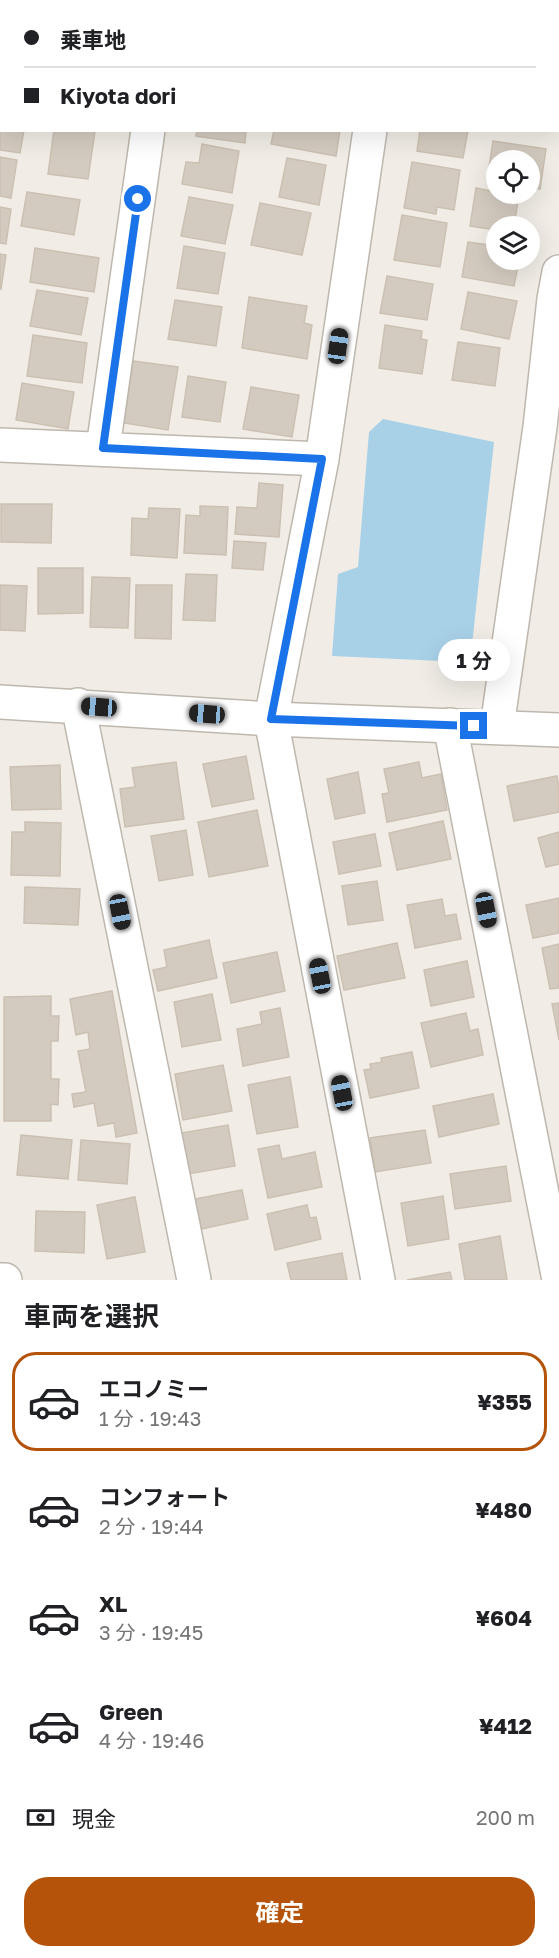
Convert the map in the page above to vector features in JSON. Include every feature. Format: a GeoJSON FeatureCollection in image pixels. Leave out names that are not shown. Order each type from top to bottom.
{"type":"FeatureCollection","features":[{"type":"Feature","properties":{"kind":"street"},"geometry":{"type":"LineString","coordinates":[[103,448],[148,132]]}},
{"type":"Feature","properties":{"kind":"street"},"geometry":{"type":"LineString","coordinates":[[370,132],[322,459],[271,719],[378,1280]]}},
{"type":"Feature","properties":{"kind":"street"},"geometry":{"type":"LineString","coordinates":[[497,727],[549,427],[554,299],[559,272]]}},
{"type":"Feature","properties":{"kind":"street"},"geometry":{"type":"LineString","coordinates":[[0,445],[322,459]]}},
{"type":"Feature","properties":{"kind":"street"},"geometry":{"type":"LineString","coordinates":[[0,702],[78,705],[271,719],[559,730]]}},
{"type":"Feature","properties":{"kind":"street"},"geometry":{"type":"LineString","coordinates":[[78,705],[194,1280]]}},
{"type":"Feature","properties":{"kind":"street"},"geometry":{"type":"LineString","coordinates":[[450,725],[558,1280]]}},
{"type":"Feature","properties":{"kind":"street"},"geometry":{"type":"LineString","coordinates":[[0,1280],[5,1280]]}},
{"type":"Feature","properties":{"kind":"water"},"geometry":{"type":"Polygon","coordinates":[[[383,419],[494,442],[471,654],[463,662],[332,656],[338,574],[358,567],[369,432],[383,419]]]}},
{"type":"Feature","properties":{"kind":"building"},"geometry":{"type":"Polygon","coordinates":[[[0,132],[24,132],[20,153],[0,150],[0,132]]]}},
{"type":"Feature","properties":{"kind":"building"},"geometry":{"type":"Polygon","coordinates":[[[54,132],[95,132],[88,179],[48,174],[54,132]]]}},
{"type":"Feature","properties":{"kind":"building"},"geometry":{"type":"Polygon","coordinates":[[[197,132],[246,132],[245,143],[196,136],[197,132]]]}},
{"type":"Feature","properties":{"kind":"building"},"geometry":{"type":"Polygon","coordinates":[[[274,132],[340,132],[336,156],[271,144],[274,132]]]}},
{"type":"Feature","properties":{"kind":"building"},"geometry":{"type":"Polygon","coordinates":[[[420,132],[468,132],[463,158],[417,151],[420,132]]]}},
{"type":"Feature","properties":{"kind":"building"},"geometry":{"type":"Polygon","coordinates":[[[493,141],[546,149],[540,189],[540,150],[492,150],[493,141]]]}},
{"type":"Feature","properties":{"kind":"building"},"geometry":{"type":"Polygon","coordinates":[[[202,144],[239,151],[232,193],[182,184],[186,162],[199,163],[202,144]]]}},
{"type":"Feature","properties":{"kind":"building"},"geometry":{"type":"Polygon","coordinates":[[[0,157],[17,160],[11,198],[0,196],[0,157]]]}},
{"type":"Feature","properties":{"kind":"building"},"geometry":{"type":"Polygon","coordinates":[[[287,158],[326,165],[319,205],[279,197],[287,158]]]}},
{"type":"Feature","properties":{"kind":"building"},"geometry":{"type":"Polygon","coordinates":[[[412,162],[460,170],[454,210],[437,207],[436,214],[404,208],[412,162]]]}},
{"type":"Feature","properties":{"kind":"building"},"geometry":{"type":"Polygon","coordinates":[[[476,188],[486,190],[486,204],[518,204],[516,216],[486,216],[486,228],[470,226],[476,188]]]}},
{"type":"Feature","properties":{"kind":"building"},"geometry":{"type":"Polygon","coordinates":[[[27,192],[80,200],[74,235],[21,226],[27,192]]]}},
{"type":"Feature","properties":{"kind":"building"},"geometry":{"type":"Polygon","coordinates":[[[189,197],[233,205],[225,244],[181,236],[189,197]]]}},
{"type":"Feature","properties":{"kind":"building"},"geometry":{"type":"Polygon","coordinates":[[[260,203],[311,213],[302,255],[251,245],[260,203]]]}},
{"type":"Feature","properties":{"kind":"building"},"geometry":{"type":"Polygon","coordinates":[[[0,207],[11,209],[6,244],[0,243],[0,207]]]}},
{"type":"Feature","properties":{"kind":"building"},"geometry":{"type":"Polygon","coordinates":[[[402,215],[447,223],[440,267],[394,260],[402,215]]]}},
{"type":"Feature","properties":{"kind":"building"},"geometry":{"type":"Polygon","coordinates":[[[468,242],[486,245],[486,270],[517,270],[514,286],[462,277],[468,242]]]}},
{"type":"Feature","properties":{"kind":"building"},"geometry":{"type":"Polygon","coordinates":[[[184,246],[225,253],[218,294],[177,288],[184,246]]]}},
{"type":"Feature","properties":{"kind":"building"},"geometry":{"type":"Polygon","coordinates":[[[35,248],[99,258],[94,292],[30,282],[35,248]]]}},
{"type":"Feature","properties":{"kind":"building"},"geometry":{"type":"Polygon","coordinates":[[[0,254],[6,255],[1,289],[0,289],[0,254]]]}},
{"type":"Feature","properties":{"kind":"building"},"geometry":{"type":"Polygon","coordinates":[[[387,276],[433,284],[427,320],[380,313],[387,276]]]}},
{"type":"Feature","properties":{"kind":"building"},"geometry":{"type":"Polygon","coordinates":[[[37,290],[88,298],[81,335],[30,326],[37,290]]]}},
{"type":"Feature","properties":{"kind":"building"},"geometry":{"type":"Polygon","coordinates":[[[468,292],[517,301],[509,339],[461,329],[468,292]]]}},
{"type":"Feature","properties":{"kind":"building"},"geometry":{"type":"Polygon","coordinates":[[[249,297],[307,306],[304,323],[312,325],[307,359],[242,348],[249,297]]]}},
{"type":"Feature","properties":{"kind":"building"},"geometry":{"type":"Polygon","coordinates":[[[175,300],[222,307],[216,346],[168,339],[175,300]]]}},
{"type":"Feature","properties":{"kind":"building"},"geometry":{"type":"Polygon","coordinates":[[[385,325],[422,331],[421,339],[427,340],[422,374],[379,368],[385,325]]]}},
{"type":"Feature","properties":{"kind":"building"},"geometry":{"type":"Polygon","coordinates":[[[33,335],[87,343],[82,383],[27,376],[33,335]]]}},
{"type":"Feature","properties":{"kind":"building"},"geometry":{"type":"Polygon","coordinates":[[[458,342],[500,348],[495,386],[452,380],[458,342]]]}},
{"type":"Feature","properties":{"kind":"building"},"geometry":{"type":"Polygon","coordinates":[[[133,361],[178,367],[168,430],[124,423],[133,361]]]}},
{"type":"Feature","properties":{"kind":"building"},"geometry":{"type":"Polygon","coordinates":[[[188,376],[226,382],[220,422],[182,417],[188,376]]]}},
{"type":"Feature","properties":{"kind":"building"},"geometry":{"type":"Polygon","coordinates":[[[22,383],[74,392],[68,429],[16,420],[22,383]]]}},
{"type":"Feature","properties":{"kind":"building"},"geometry":{"type":"Polygon","coordinates":[[[251,387],[299,395],[292,437],[243,429],[251,387]]]}},
{"type":"Feature","properties":{"kind":"building"},"geometry":{"type":"Polygon","coordinates":[[[259,483],[283,485],[279,537],[235,534],[237,507],[257,508],[259,483]]]}},
{"type":"Feature","properties":{"kind":"building"},"geometry":{"type":"Polygon","coordinates":[[[1,504],[52,504],[51,543],[1,542],[1,504]]]}},
{"type":"Feature","properties":{"kind":"building"},"geometry":{"type":"Polygon","coordinates":[[[200,506],[228,507],[226,555],[184,553],[186,515],[200,516],[200,506]]]}},
{"type":"Feature","properties":{"kind":"building"},"geometry":{"type":"Polygon","coordinates":[[[149,508],[180,509],[177,558],[131,555],[132,518],[148,519],[149,508]]]}},
{"type":"Feature","properties":{"kind":"building"},"geometry":{"type":"Polygon","coordinates":[[[234,541],[266,543],[263,570],[232,568],[234,541]]]}},
{"type":"Feature","properties":{"kind":"building"},"geometry":{"type":"Polygon","coordinates":[[[38,568],[83,568],[83,613],[38,614],[38,568]]]}},
{"type":"Feature","properties":{"kind":"building"},"geometry":{"type":"Polygon","coordinates":[[[186,574],[217,575],[215,621],[183,620],[186,574]]]}},
{"type":"Feature","properties":{"kind":"building"},"geometry":{"type":"Polygon","coordinates":[[[92,577],[130,578],[128,628],[90,627],[92,577]]]}},
{"type":"Feature","properties":{"kind":"building"},"geometry":{"type":"Polygon","coordinates":[[[0,585],[27,586],[25,631],[0,630],[0,585]]]}},
{"type":"Feature","properties":{"kind":"building"},"geometry":{"type":"Polygon","coordinates":[[[136,585],[172,585],[171,639],[135,638],[136,585]]]}},
{"type":"Feature","properties":{"kind":"building"},"geometry":{"type":"Polygon","coordinates":[[[246,756],[254,799],[212,807],[203,764],[246,756]]]}},
{"type":"Feature","properties":{"kind":"building"},"geometry":{"type":"Polygon","coordinates":[[[176,762],[184,819],[125,827],[120,789],[135,787],[132,768],[176,762]]]}},
{"type":"Feature","properties":{"kind":"building"},"geometry":{"type":"Polygon","coordinates":[[[419,762],[422,778],[441,774],[447,810],[387,822],[382,794],[389,793],[384,769],[419,762]]]}},
{"type":"Feature","properties":{"kind":"building"},"geometry":{"type":"Polygon","coordinates":[[[60,765],[61,809],[12,810],[10,767],[60,765]]]}},
{"type":"Feature","properties":{"kind":"building"},"geometry":{"type":"Polygon","coordinates":[[[358,772],[365,813],[335,819],[327,779],[358,772]]]}},
{"type":"Feature","properties":{"kind":"building"},"geometry":{"type":"Polygon","coordinates":[[[557,776],[559,812],[514,821],[507,786],[557,776]]]}},
{"type":"Feature","properties":{"kind":"building"},"geometry":{"type":"Polygon","coordinates":[[[257,810],[268,866],[209,877],[198,822],[257,810]]]}},
{"type":"Feature","properties":{"kind":"building"},"geometry":{"type":"Polygon","coordinates":[[[443,821],[451,859],[397,870],[389,833],[443,821]]]}},
{"type":"Feature","properties":{"kind":"building"},"geometry":{"type":"Polygon","coordinates":[[[25,822],[61,823],[60,876],[11,875],[12,832],[25,832],[25,822]]]}},
{"type":"Feature","properties":{"kind":"building"},"geometry":{"type":"Polygon","coordinates":[[[186,830],[193,875],[159,881],[151,836],[186,830]]]}},
{"type":"Feature","properties":{"kind":"building"},"geometry":{"type":"Polygon","coordinates":[[[559,832],[559,864],[546,867],[538,838],[559,832]]]}},
{"type":"Feature","properties":{"kind":"building"},"geometry":{"type":"Polygon","coordinates":[[[375,834],[381,866],[339,874],[333,842],[375,834]]]}},
{"type":"Feature","properties":{"kind":"building"},"geometry":{"type":"Polygon","coordinates":[[[377,881],[383,920],[348,925],[342,886],[377,881]]]}},
{"type":"Feature","properties":{"kind":"building"},"geometry":{"type":"Polygon","coordinates":[[[25,887],[80,889],[78,925],[24,923],[25,887]]]}},
{"type":"Feature","properties":{"kind":"building"},"geometry":{"type":"Polygon","coordinates":[[[559,898],[559,933],[533,938],[526,905],[559,898]]]}},
{"type":"Feature","properties":{"kind":"building"},"geometry":{"type":"Polygon","coordinates":[[[442,899],[445,916],[456,914],[461,939],[415,948],[407,905],[442,899]]]}},
{"type":"Feature","properties":{"kind":"building"},"geometry":{"type":"Polygon","coordinates":[[[209,940],[217,978],[158,991],[153,970],[167,967],[164,950],[209,940]]]}},
{"type":"Feature","properties":{"kind":"building"},"geometry":{"type":"Polygon","coordinates":[[[397,943],[405,978],[344,990],[337,956],[397,943]]]}},
{"type":"Feature","properties":{"kind":"building"},"geometry":{"type":"Polygon","coordinates":[[[559,944],[559,988],[550,989],[542,948],[559,944]]]}},
{"type":"Feature","properties":{"kind":"building"},"geometry":{"type":"Polygon","coordinates":[[[277,952],[285,991],[231,1003],[223,963],[277,952]]]}},
{"type":"Feature","properties":{"kind":"building"},"geometry":{"type":"Polygon","coordinates":[[[467,961],[474,997],[431,1006],[424,970],[467,961]]]}},
{"type":"Feature","properties":{"kind":"building"},"geometry":{"type":"Polygon","coordinates":[[[112,991],[137,1133],[116,1137],[114,1123],[98,1126],[94,1103],[74,1107],[72,1094],[86,1092],[78,1051],[90,1049],[88,1032],[76,1035],[70,999],[112,991]]]}},
{"type":"Feature","properties":{"kind":"building"},"geometry":{"type":"Polygon","coordinates":[[[212,994],[221,1040],[182,1047],[174,1002],[212,994]]]}},
{"type":"Feature","properties":{"kind":"building"},"geometry":{"type":"Polygon","coordinates":[[[51,996],[51,1016],[59,1016],[58,1041],[51,1041],[51,1079],[59,1079],[58,1105],[51,1104],[51,1121],[4,1121],[4,997],[51,996]]]}},
{"type":"Feature","properties":{"kind":"building"},"geometry":{"type":"Polygon","coordinates":[[[559,1003],[559,1040],[552,1004],[559,1003]]]}},
{"type":"Feature","properties":{"kind":"building"},"geometry":{"type":"Polygon","coordinates":[[[280,1008],[289,1057],[243,1066],[237,1029],[262,1024],[260,1012],[280,1008]]]}},
{"type":"Feature","properties":{"kind":"building"},"geometry":{"type":"Polygon","coordinates":[[[466,1013],[470,1031],[478,1029],[483,1055],[431,1067],[421,1023],[466,1013]]]}},
{"type":"Feature","properties":{"kind":"building"},"geometry":{"type":"Polygon","coordinates":[[[412,1052],[419,1088],[370,1098],[364,1070],[371,1069],[370,1064],[382,1062],[381,1058],[412,1052]]]}},
{"type":"Feature","properties":{"kind":"building"},"geometry":{"type":"Polygon","coordinates":[[[223,1065],[232,1111],[183,1120],[175,1074],[223,1065]]]}},
{"type":"Feature","properties":{"kind":"building"},"geometry":{"type":"Polygon","coordinates":[[[290,1077],[298,1127],[257,1134],[248,1085],[290,1077]]]}},
{"type":"Feature","properties":{"kind":"building"},"geometry":{"type":"Polygon","coordinates":[[[493,1094],[499,1124],[439,1137],[433,1106],[493,1094]]]}},
{"type":"Feature","properties":{"kind":"building"},"geometry":{"type":"Polygon","coordinates":[[[228,1125],[235,1166],[188,1174],[181,1133],[228,1125]]]}},
{"type":"Feature","properties":{"kind":"building"},"geometry":{"type":"Polygon","coordinates":[[[425,1130],[431,1163],[375,1172],[370,1138],[425,1130]]]}},
{"type":"Feature","properties":{"kind":"building"},"geometry":{"type":"Polygon","coordinates":[[[21,1135],[72,1140],[68,1179],[17,1175],[21,1135]]]}},
{"type":"Feature","properties":{"kind":"building"},"geometry":{"type":"Polygon","coordinates":[[[81,1140],[130,1144],[127,1184],[78,1180],[81,1140]]]}},
{"type":"Feature","properties":{"kind":"building"},"geometry":{"type":"Polygon","coordinates":[[[279,1145],[282,1159],[315,1152],[322,1187],[268,1198],[258,1149],[279,1145]]]}},
{"type":"Feature","properties":{"kind":"building"},"geometry":{"type":"Polygon","coordinates":[[[506,1166],[511,1201],[455,1209],[450,1174],[506,1166]]]}},
{"type":"Feature","properties":{"kind":"building"},"geometry":{"type":"Polygon","coordinates":[[[242,1190],[248,1219],[201,1229],[195,1199],[242,1190]]]}},
{"type":"Feature","properties":{"kind":"building"},"geometry":{"type":"Polygon","coordinates":[[[443,1196],[449,1239],[408,1246],[401,1203],[443,1196]]]}},
{"type":"Feature","properties":{"kind":"building"},"geometry":{"type":"Polygon","coordinates":[[[135,1197],[145,1252],[107,1259],[97,1205],[135,1197]]]}},
{"type":"Feature","properties":{"kind":"building"},"geometry":{"type":"Polygon","coordinates":[[[307,1205],[310,1218],[316,1217],[321,1239],[275,1250],[267,1214],[307,1205]]]}},
{"type":"Feature","properties":{"kind":"building"},"geometry":{"type":"Polygon","coordinates":[[[36,1211],[85,1212],[84,1253],[35,1251],[36,1211]]]}},
{"type":"Feature","properties":{"kind":"building"},"geometry":{"type":"Polygon","coordinates":[[[500,1236],[507,1280],[465,1280],[459,1244],[500,1236]]]}},
{"type":"Feature","properties":{"kind":"building"},"geometry":{"type":"Polygon","coordinates":[[[342,1253],[347,1280],[291,1280],[287,1263],[342,1253]]]}},
{"type":"Feature","properties":{"kind":"building"},"geometry":{"type":"Polygon","coordinates":[[[450,1272],[452,1280],[407,1280],[450,1272]]]}},
{"type":"Feature","properties":{"kind":"route"},"geometry":{"type":"LineString","coordinates":[[138,199],[103,448],[322,459],[271,719],[474,726]]}}]}
